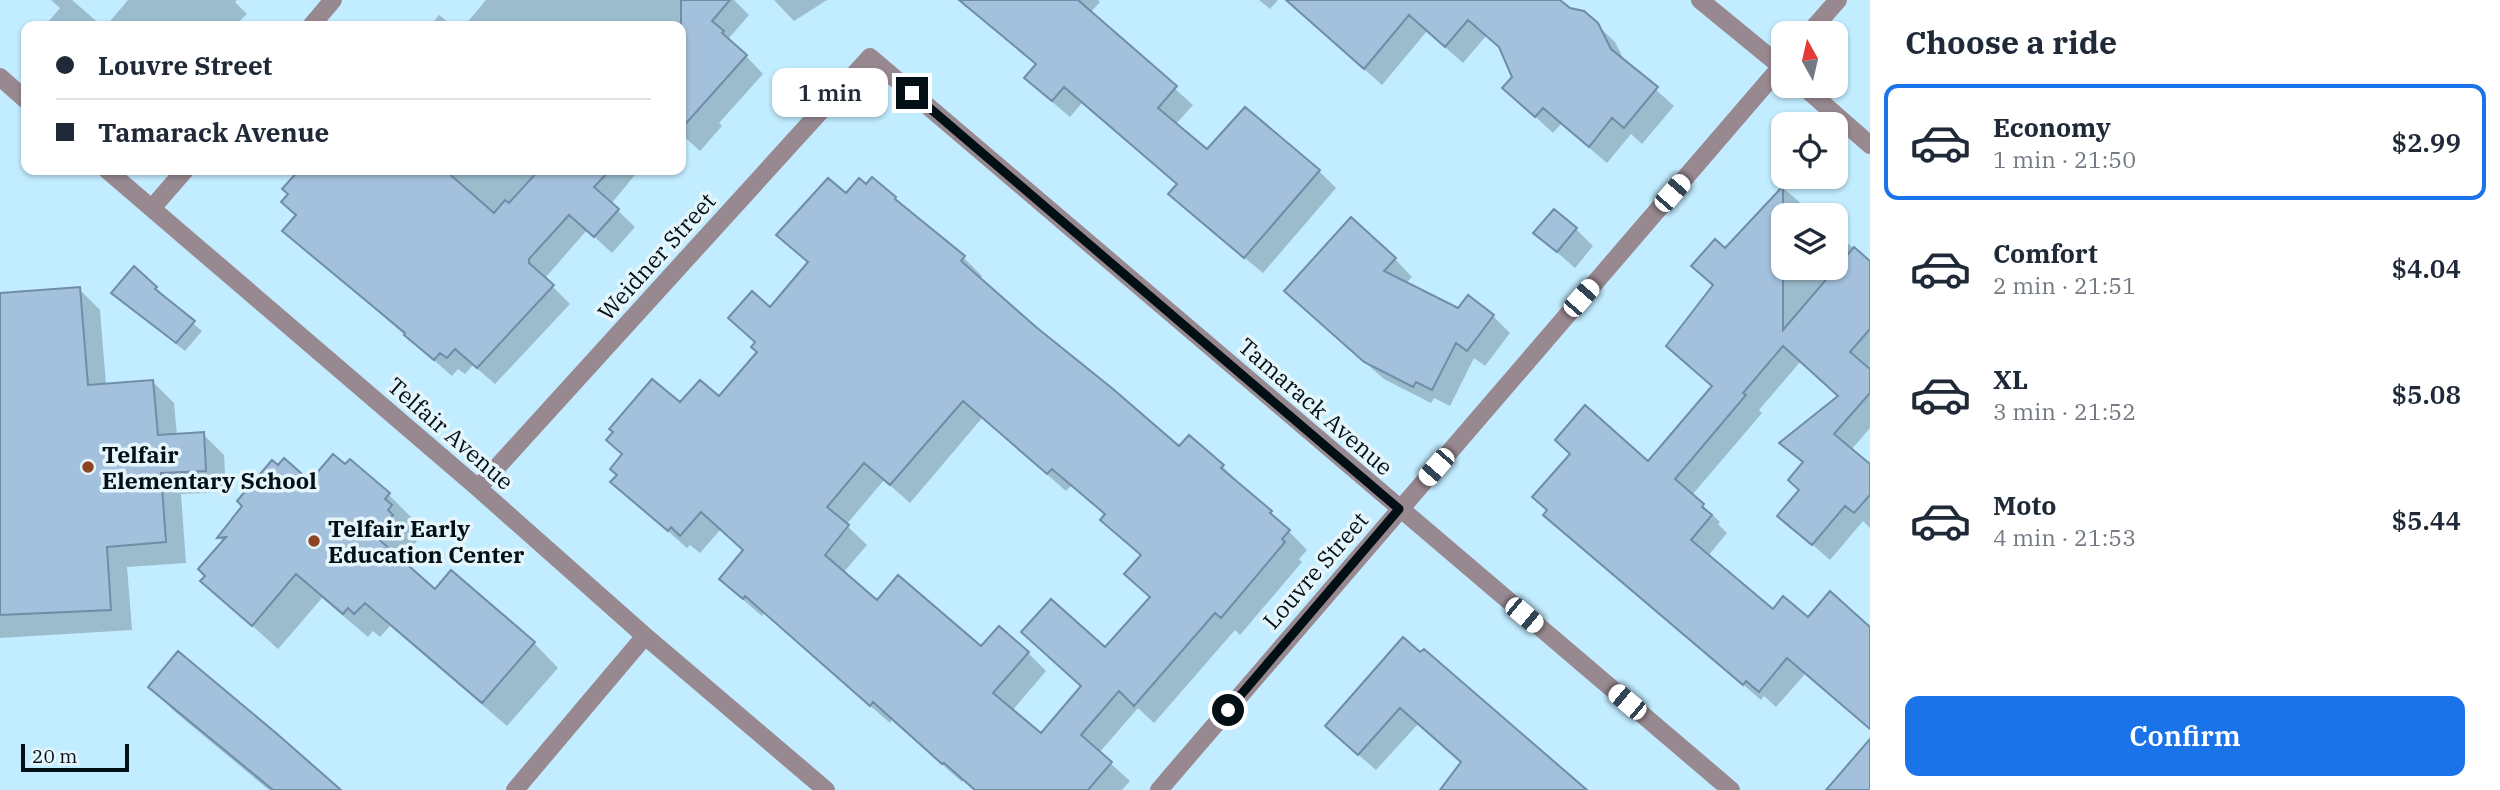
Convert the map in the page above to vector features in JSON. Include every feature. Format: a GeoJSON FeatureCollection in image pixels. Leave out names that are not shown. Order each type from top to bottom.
{"type":"FeatureCollection","features":[{"type":"Feature","properties":{"kind":"street"},"geometry":{"type":"LineString","coordinates":[[315,21],[334,0]]}},
{"type":"Feature","properties":{"kind":"street"},"geometry":{"type":"LineString","coordinates":[[1700,0],[1771,56]]}},
{"type":"Feature","properties":{"kind":"street"},"geometry":{"type":"LineString","coordinates":[[1820,21],[1838,0]]}},
{"type":"Feature","properties":{"kind":"street","name":"Weidner Street"},"geometry":{"type":"LineString","coordinates":[[478,488],[870,57]]}},
{"type":"Feature","properties":{"kind":"street","name":"Tamarack Avenue"},"geometry":{"type":"LineString","coordinates":[[870,57],[1731,790]]}},
{"type":"Feature","properties":{"kind":"street"},"geometry":{"type":"LineString","coordinates":[[0,77],[21,96]]}},
{"type":"Feature","properties":{"kind":"street","name":"Louvre Street"},"geometry":{"type":"LineString","coordinates":[[1159,790],[1771,80]]}},
{"type":"Feature","properties":{"kind":"street"},"geometry":{"type":"LineString","coordinates":[[1817,98],[1870,145]]}},
{"type":"Feature","properties":{"kind":"street","name":"Telfair Avenue"},"geometry":{"type":"LineString","coordinates":[[113,175],[826,790]]}},
{"type":"Feature","properties":{"kind":"street"},"geometry":{"type":"LineString","coordinates":[[152,208],[181,175]]}},
{"type":"Feature","properties":{"kind":"street"},"geometry":{"type":"LineString","coordinates":[[515,790],[645,636]]}},
{"type":"Feature","properties":{"kind":"building"},"geometry":{"type":"Polygon","coordinates":[[[681,0],[730,0],[712,21],[747,55],[686,123],[686,21],[681,21],[681,0]]]}},
{"type":"Feature","properties":{"kind":"building"},"geometry":{"type":"Polygon","coordinates":[[[959,0],[1078,0],[1177,86],[1158,108],[1207,149],[1245,107],[1320,170],[1244,258],[1168,194],[1177,184],[1064,87],[1052,101],[1024,78],[1036,64],[959,0]]]}},
{"type":"Feature","properties":{"kind":"building"},"geometry":{"type":"Polygon","coordinates":[[[1286,0],[1560,0],[1570,8],[1584,11],[1598,23],[1611,49],[1658,87],[1624,128],[1612,118],[1589,147],[1543,108],[1535,117],[1502,88],[1512,77],[1499,47],[1468,20],[1445,47],[1409,15],[1364,69],[1286,0]]]}},
{"type":"Feature","properties":{"kind":"building"},"geometry":{"type":"Polygon","coordinates":[[[295,175],[451,175],[494,213],[505,200],[509,203],[534,175],[605,175],[594,187],[619,209],[594,237],[569,215],[529,259],[529,263],[554,285],[477,368],[455,349],[447,358],[440,353],[434,360],[282,231],[296,215],[281,202],[288,194],[282,189],[295,175]]]}},
{"type":"Feature","properties":{"kind":"building"},"geometry":{"type":"Polygon","coordinates":[[[872,177],[896,197],[895,199],[965,256],[961,261],[1036,327],[1179,446],[1189,435],[1224,465],[1221,468],[1272,511],[1270,513],[1290,530],[1282,539],[1285,542],[1221,618],[1215,613],[1134,706],[1119,691],[1081,735],[1112,762],[1088,790],[975,790],[873,702],[870,706],[745,596],[743,599],[719,579],[743,550],[701,512],[680,536],[671,527],[668,531],[610,482],[617,475],[610,469],[622,454],[606,440],[613,432],[609,429],[652,379],[680,402],[700,380],[719,396],[757,352],[751,347],[755,342],[728,318],[752,291],[770,307],[808,262],[776,235],[828,178],[846,193],[859,178],[866,184],[872,177]],[[963,401],[890,485],[864,463],[827,507],[849,525],[825,555],[877,600],[898,575],[981,646],[999,626],[1029,652],[993,693],[1041,733],[1081,686],[1021,632],[1051,599],[1105,647],[1150,597],[1124,574],[1141,555],[1100,520],[1105,514],[1052,469],[1047,474],[963,401]]]}},
{"type":"Feature","properties":{"kind":"building"},"geometry":{"type":"Polygon","coordinates":[[[1783,189],[1783,203],[1771,203],[1771,280],[1783,280],[1783,330],[1826,280],[1848,280],[1848,254],[1854,247],[1870,261],[1870,329],[1850,352],[1870,369],[1870,393],[1834,434],[1870,464],[1870,495],[1854,513],[1845,506],[1812,545],[1777,516],[1799,490],[1788,480],[1803,462],[1779,443],[1838,396],[1783,346],[1743,393],[1746,395],[1675,479],[1704,504],[1702,507],[1712,515],[1691,540],[1773,609],[1783,596],[1808,617],[1830,591],[1870,627],[1870,729],[1787,658],[1759,692],[1746,681],[1743,685],[1543,515],[1547,510],[1532,497],[1570,454],[1555,440],[1585,405],[1648,461],[1712,386],[1666,346],[1713,285],[1691,266],[1715,239],[1725,248],[1783,189]]]}},
{"type":"Feature","properties":{"kind":"building"},"geometry":{"type":"Polygon","coordinates":[[[1554,209],[1577,228],[1557,252],[1533,233],[1554,209]]]}},
{"type":"Feature","properties":{"kind":"building"},"geometry":{"type":"Polygon","coordinates":[[[1351,217],[1396,258],[1384,271],[1458,308],[1468,295],[1494,315],[1467,351],[1456,343],[1432,390],[1416,382],[1413,387],[1364,362],[1284,291],[1351,217]]]}},
{"type":"Feature","properties":{"kind":"building"},"geometry":{"type":"Polygon","coordinates":[[[134,266],[157,287],[155,289],[195,321],[176,343],[111,293],[134,266]]]}},
{"type":"Feature","properties":{"kind":"building"},"geometry":{"type":"Polygon","coordinates":[[[80,287],[88,385],[153,380],[158,435],[204,432],[206,471],[161,473],[166,542],[107,547],[111,610],[0,615],[0,293],[80,287]]]}},
{"type":"Feature","properties":{"kind":"building"},"geometry":{"type":"Polygon","coordinates":[[[333,454],[345,464],[350,459],[390,493],[385,499],[392,505],[388,510],[393,515],[375,536],[435,589],[451,570],[535,642],[482,703],[365,603],[354,614],[348,608],[343,614],[296,574],[252,626],[200,581],[205,576],[198,569],[226,537],[217,538],[242,506],[237,501],[272,460],[278,465],[284,458],[310,481],[333,454]]]}},
{"type":"Feature","properties":{"kind":"building"},"geometry":{"type":"Polygon","coordinates":[[[1403,637],[1420,652],[1424,649],[1587,790],[1440,790],[1461,762],[1400,708],[1358,755],[1325,726],[1403,637]]]}},
{"type":"Feature","properties":{"kind":"building"},"geometry":{"type":"Polygon","coordinates":[[[178,651],[341,790],[273,790],[148,687],[178,651]]]}},
{"type":"Feature","properties":{"kind":"building"},"geometry":{"type":"Polygon","coordinates":[[[1870,739],[1870,790],[1826,790],[1870,739]]]}},
{"type":"Feature","properties":{"kind":"place","name":"Telfair Elementary School"},"geometry":{"type":"Point","coordinates":[88,467]}},
{"type":"Feature","properties":{"kind":"place","name":"Telfair Early Education Center"},"geometry":{"type":"Point","coordinates":[314,541]}},
{"type":"Feature","properties":{"kind":"route"},"geometry":{"type":"LineString","coordinates":[[912,93],[1399,509],[1228,710]]}}]}
